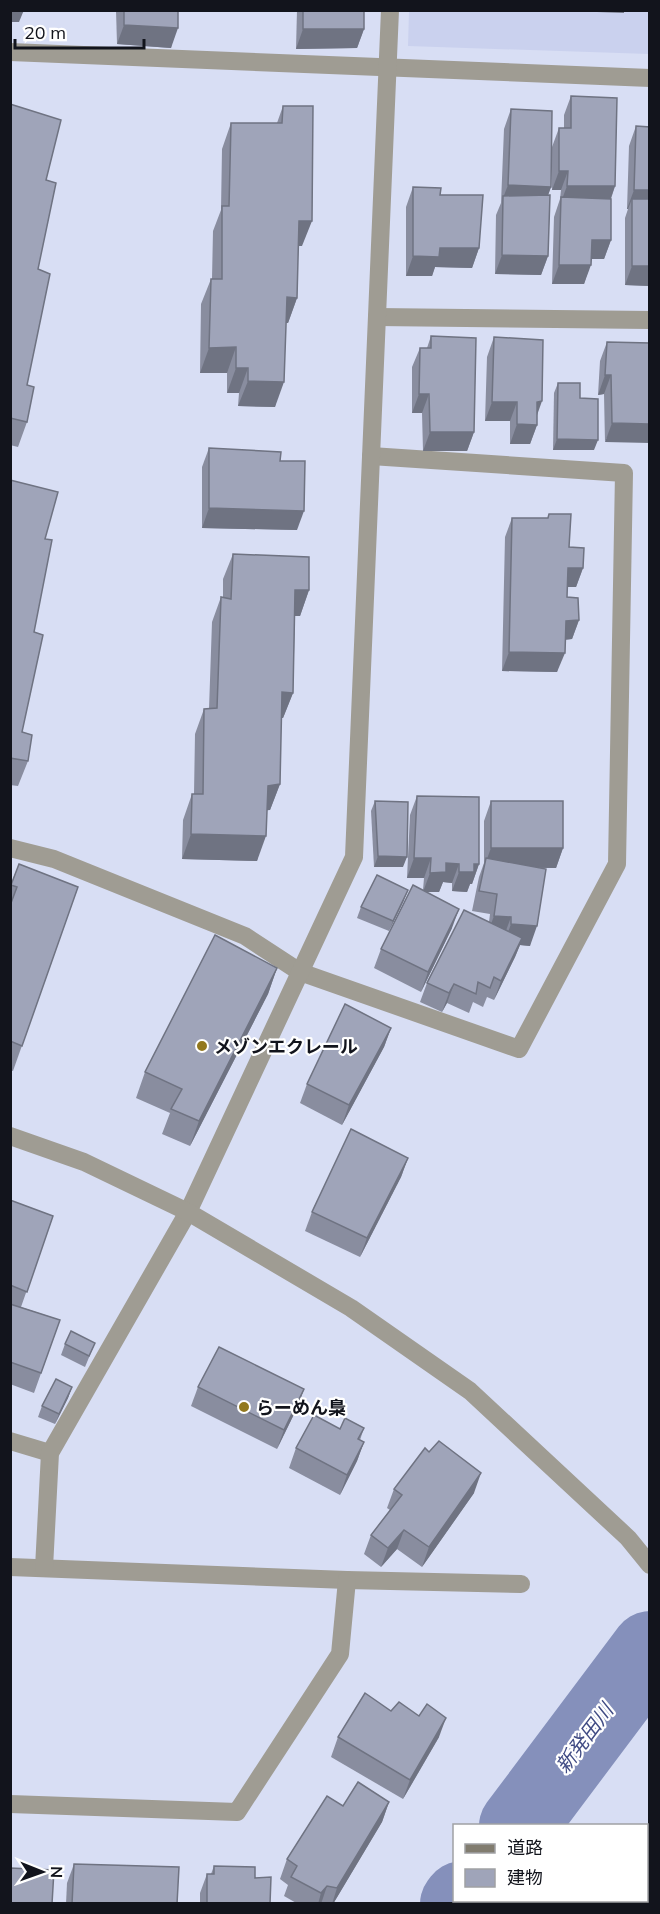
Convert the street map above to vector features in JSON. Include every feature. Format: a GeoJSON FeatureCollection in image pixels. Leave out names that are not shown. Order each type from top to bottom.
{"type":"FeatureCollection","features":[{"type":"Feature","properties":{"kind":"street"},"geometry":{"type":"LineString","coordinates":[[44,1568],[51,1453],[188,1212],[354,857],[390,10]]}},
{"type":"Feature","properties":{"kind":"street"},"geometry":{"type":"LineString","coordinates":[[10,52],[650,78]]}},
{"type":"Feature","properties":{"kind":"street"},"geometry":{"type":"LineString","coordinates":[[377,317],[650,320]]}},
{"type":"Feature","properties":{"kind":"street"},"geometry":{"type":"LineString","coordinates":[[10,848],[54,859],[245,936],[300,972],[519,1049],[617,864],[624,473],[371,456]]}},
{"type":"Feature","properties":{"kind":"street"},"geometry":{"type":"LineString","coordinates":[[10,1136],[84,1162],[188,1212],[351,1308],[470,1391],[628,1539],[650,1564]]}},
{"type":"Feature","properties":{"kind":"street"},"geometry":{"type":"LineString","coordinates":[[10,1440],[51,1453]]}},
{"type":"Feature","properties":{"kind":"street"},"geometry":{"type":"LineString","coordinates":[[10,1567],[521,1584]]}},
{"type":"Feature","properties":{"kind":"street"},"geometry":{"type":"LineString","coordinates":[[10,1804],[237,1812],[340,1654],[347,1580]]}},
{"type":"Feature","properties":{"kind":"shaded area"},"geometry":{"type":"Polygon","coordinates":[[[409,11],[649,11],[649,54],[408,46],[409,11]]]}},
{"type":"Feature","properties":{"kind":"building"},"geometry":{"type":"Polygon","coordinates":[[[124,10],[178,10],[178,28],[124,25],[124,10]]]}},
{"type":"Feature","properties":{"kind":"building"},"geometry":{"type":"Polygon","coordinates":[[[303,10],[364,10],[364,29],[303,29],[303,10]]]}},
{"type":"Feature","properties":{"kind":"building"},"geometry":{"type":"Polygon","coordinates":[[[571,96],[617,98],[615,186],[567,186],[568,171],[559,171],[559,128],[571,128],[571,96]]]}},
{"type":"Feature","properties":{"kind":"building"},"geometry":{"type":"Polygon","coordinates":[[[10,104],[61,120],[46,180],[56,183],[38,269],[50,274],[27,385],[34,387],[27,422],[10,418],[10,104]]]}},
{"type":"Feature","properties":{"kind":"building"},"geometry":{"type":"Polygon","coordinates":[[[283,106],[313,106],[312,221],[299,221],[297,298],[287,297],[284,382],[248,381],[248,368],[236,368],[236,347],[209,348],[211,279],[222,279],[222,206],[229,206],[231,123],[282,123],[283,106]]]}},
{"type":"Feature","properties":{"kind":"building"},"geometry":{"type":"Polygon","coordinates":[[[511,109],[552,111],[551,187],[508,185],[511,109]]]}},
{"type":"Feature","properties":{"kind":"building"},"geometry":{"type":"Polygon","coordinates":[[[636,126],[650,127],[650,190],[634,190],[636,126]]]}},
{"type":"Feature","properties":{"kind":"building"},"geometry":{"type":"Polygon","coordinates":[[[413,187],[441,188],[440,195],[483,195],[479,248],[440,248],[439,257],[413,256],[413,187]]]}},
{"type":"Feature","properties":{"kind":"building"},"geometry":{"type":"Polygon","coordinates":[[[550,195],[548,256],[502,255],[503,196],[550,195]]]}},
{"type":"Feature","properties":{"kind":"building"},"geometry":{"type":"Polygon","coordinates":[[[561,197],[611,199],[611,240],[592,240],[591,265],[559,265],[561,197]]]}},
{"type":"Feature","properties":{"kind":"building"},"geometry":{"type":"Polygon","coordinates":[[[632,199],[650,199],[650,266],[632,266],[632,199]]]}},
{"type":"Feature","properties":{"kind":"building"},"geometry":{"type":"Polygon","coordinates":[[[431,336],[476,338],[474,432],[430,432],[429,394],[419,394],[420,348],[431,348],[431,336]]]}},
{"type":"Feature","properties":{"kind":"building"},"geometry":{"type":"Polygon","coordinates":[[[494,337],[543,340],[542,401],[537,402],[537,425],[517,424],[517,402],[492,402],[494,337]]]}},
{"type":"Feature","properties":{"kind":"building"},"geometry":{"type":"Polygon","coordinates":[[[607,342],[650,343],[650,424],[612,423],[611,375],[605,375],[607,342]]]}},
{"type":"Feature","properties":{"kind":"building"},"geometry":{"type":"Polygon","coordinates":[[[558,383],[580,383],[580,398],[598,399],[598,440],[557,439],[558,383]]]}},
{"type":"Feature","properties":{"kind":"building"},"geometry":{"type":"Polygon","coordinates":[[[209,448],[281,452],[280,461],[305,461],[304,511],[209,508],[209,448]]]}},
{"type":"Feature","properties":{"kind":"building"},"geometry":{"type":"Polygon","coordinates":[[[10,480],[58,492],[45,539],[52,540],[34,632],[43,635],[22,732],[32,735],[28,761],[10,758],[10,480]]]}},
{"type":"Feature","properties":{"kind":"building"},"geometry":{"type":"Polygon","coordinates":[[[549,514],[571,514],[569,547],[584,548],[583,568],[568,568],[567,597],[578,598],[579,620],[566,621],[565,653],[509,652],[512,518],[548,518],[549,514]]]}},
{"type":"Feature","properties":{"kind":"building"},"geometry":{"type":"Polygon","coordinates":[[[233,554],[309,557],[309,590],[295,590],[293,693],[282,692],[280,784],[268,786],[266,836],[191,834],[192,794],[203,794],[204,709],[217,708],[221,597],[231,599],[233,554]]]}},
{"type":"Feature","properties":{"kind":"building"},"geometry":{"type":"Polygon","coordinates":[[[417,796],[479,797],[479,864],[474,864],[474,872],[459,872],[459,864],[446,863],[446,872],[430,873],[431,858],[414,858],[417,796]]]}},
{"type":"Feature","properties":{"kind":"building"},"geometry":{"type":"Polygon","coordinates":[[[375,801],[408,802],[407,857],[378,856],[375,801]]]}},
{"type":"Feature","properties":{"kind":"building"},"geometry":{"type":"Polygon","coordinates":[[[491,801],[563,801],[563,848],[491,848],[491,801]]]}},
{"type":"Feature","properties":{"kind":"building"},"geometry":{"type":"Polygon","coordinates":[[[486,858],[546,869],[537,926],[511,924],[511,917],[494,916],[497,894],[479,891],[486,858]]]}},
{"type":"Feature","properties":{"kind":"building"},"geometry":{"type":"Polygon","coordinates":[[[19,864],[78,887],[22,1046],[10,1041],[10,903],[17,887],[11,885],[19,864]]]}},
{"type":"Feature","properties":{"kind":"building"},"geometry":{"type":"Polygon","coordinates":[[[377,875],[408,890],[393,921],[361,907],[377,875]]]}},
{"type":"Feature","properties":{"kind":"building"},"geometry":{"type":"Polygon","coordinates":[[[413,885],[459,909],[428,972],[381,949],[413,885]]]}},
{"type":"Feature","properties":{"kind":"building"},"geometry":{"type":"Polygon","coordinates":[[[464,910],[522,938],[501,981],[494,977],[490,988],[478,982],[476,994],[454,984],[449,993],[427,983],[464,910]]]}},
{"type":"Feature","properties":{"kind":"building","name":"メゾンエクレール"},"geometry":{"type":"Polygon","coordinates":[[[215,935],[277,968],[199,1121],[171,1109],[182,1089],[145,1072],[215,935]]]}},
{"type":"Feature","properties":{"kind":"building"},"geometry":{"type":"Polygon","coordinates":[[[345,1004],[391,1028],[349,1105],[307,1084],[345,1004]]]}},
{"type":"Feature","properties":{"kind":"building"},"geometry":{"type":"Polygon","coordinates":[[[351,1129],[408,1158],[367,1238],[312,1212],[351,1129]]]}},
{"type":"Feature","properties":{"kind":"building"},"geometry":{"type":"Polygon","coordinates":[[[10,1200],[53,1216],[27,1292],[10,1285],[10,1200]]]}},
{"type":"Feature","properties":{"kind":"building"},"geometry":{"type":"Polygon","coordinates":[[[10,1304],[60,1320],[41,1373],[10,1362],[10,1304]]]}},
{"type":"Feature","properties":{"kind":"building"},"geometry":{"type":"Polygon","coordinates":[[[71,1331],[95,1343],[89,1356],[65,1344],[71,1331]]]}},
{"type":"Feature","properties":{"kind":"building"},"geometry":{"type":"Polygon","coordinates":[[[219,1347],[304,1389],[284,1430],[198,1387],[219,1347]]]}},
{"type":"Feature","properties":{"kind":"building"},"geometry":{"type":"Polygon","coordinates":[[[56,1379],[72,1387],[59,1414],[42,1406],[56,1379]]]}},
{"type":"Feature","properties":{"kind":"building"},"geometry":{"type":"Polygon","coordinates":[[[314,1415],[340,1429],[345,1418],[364,1428],[358,1439],[364,1442],[347,1475],[296,1448],[314,1415]]]}},
{"type":"Feature","properties":{"kind":"building"},"geometry":{"type":"Polygon","coordinates":[[[439,1441],[481,1473],[429,1547],[404,1530],[388,1548],[371,1535],[402,1495],[394,1489],[425,1448],[429,1452],[439,1441]]]}},
{"type":"Feature","properties":{"kind":"building"},"geometry":{"type":"Polygon","coordinates":[[[365,1693],[391,1711],[399,1702],[419,1716],[427,1704],[446,1718],[410,1780],[338,1737],[365,1693]]]}},
{"type":"Feature","properties":{"kind":"building"},"geometry":{"type":"Polygon","coordinates":[[[358,1782],[389,1802],[337,1888],[327,1886],[321,1893],[291,1877],[297,1866],[287,1859],[327,1796],[343,1806],[358,1782]]]}},
{"type":"Feature","properties":{"kind":"building"},"geometry":{"type":"Polygon","coordinates":[[[74,1864],[179,1867],[177,1904],[72,1904],[74,1864]]]}},
{"type":"Feature","properties":{"kind":"building"},"geometry":{"type":"Polygon","coordinates":[[[214,1866],[255,1867],[255,1878],[271,1877],[270,1904],[207,1904],[207,1874],[214,1874],[214,1866]]]}},
{"type":"Feature","properties":{"kind":"building"},"geometry":{"type":"Polygon","coordinates":[[[10,1868],[54,1870],[52,1904],[10,1904],[10,1868]]]}},
{"type":"Feature","properties":{"kind":"waterway","name":"新発田川"},"geometry":{"type":"LineString","coordinates":[[520,1824],[650,1650]]}},
{"type":"Feature","properties":{"kind":"place","name":"メゾンエクレール"},"geometry":{"type":"Point","coordinates":[202,1046]}},
{"type":"Feature","properties":{"kind":"place","name":"らーめん梟"},"geometry":{"type":"Point","coordinates":[244,1407]}}]}
